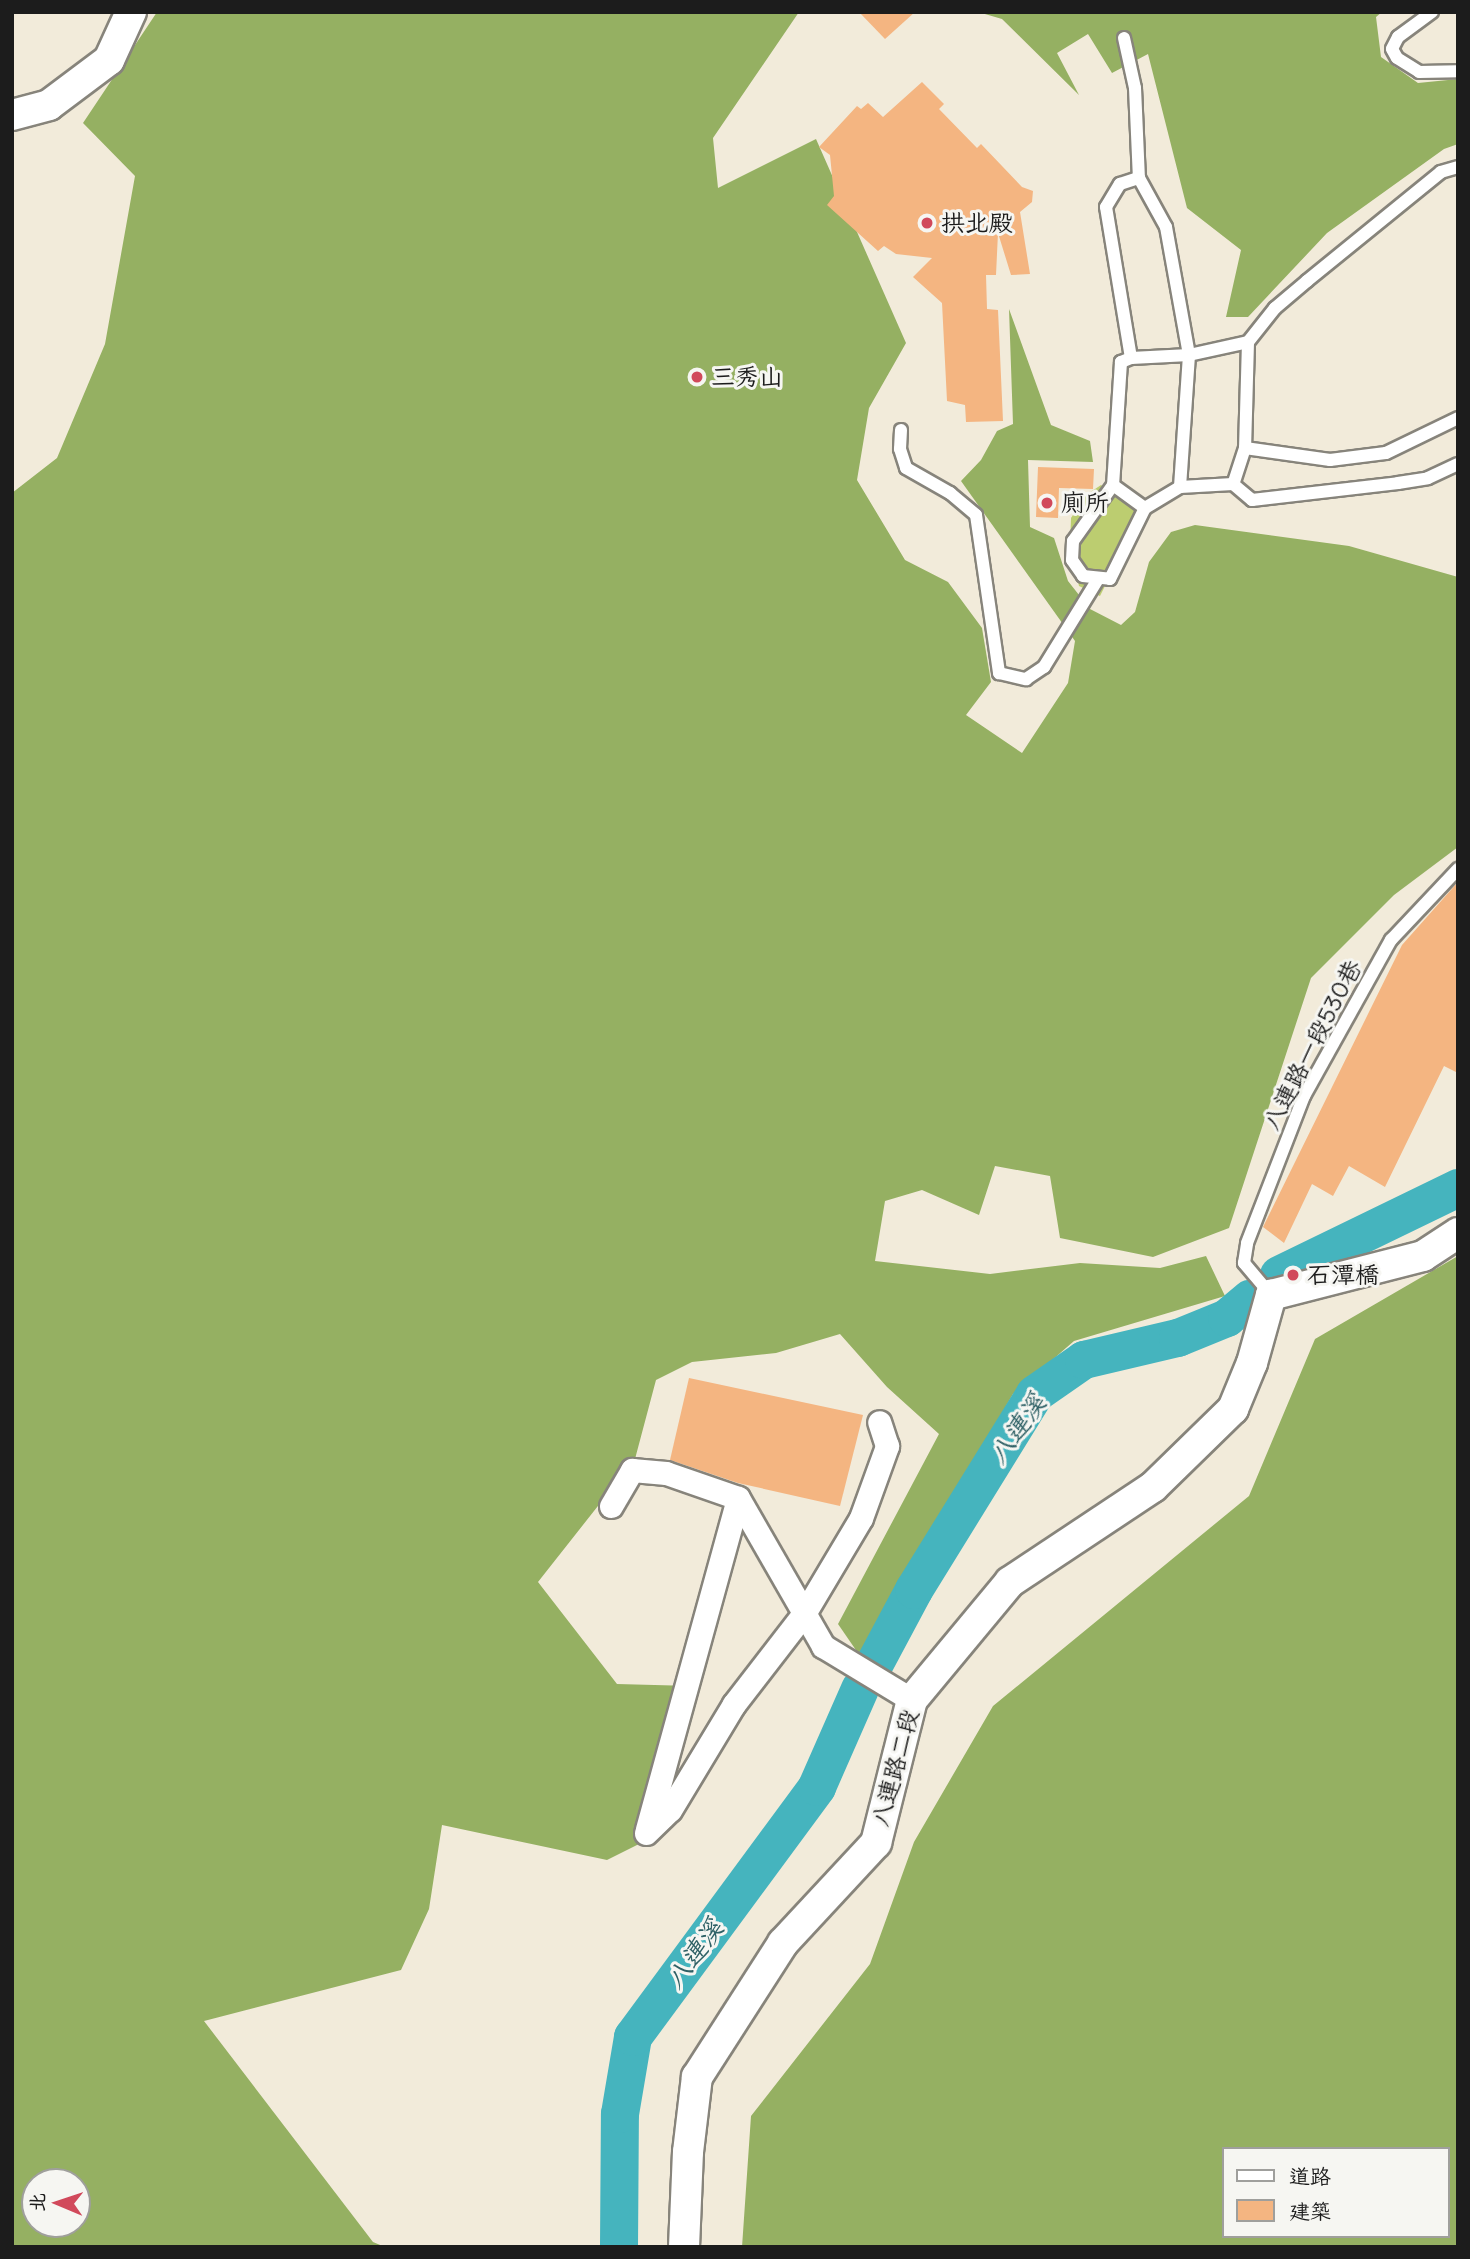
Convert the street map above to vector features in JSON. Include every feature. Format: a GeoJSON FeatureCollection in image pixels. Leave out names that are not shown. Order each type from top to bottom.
{"type":"FeatureCollection","features":[{"type":"Feature","properties":{"kind":"street"},"geometry":{"type":"LineString","coordinates":[[16,116],[49,105],[109,60],[131,12]]}},
{"type":"Feature","properties":{"kind":"street"},"geometry":{"type":"LineString","coordinates":[[1271,1295],[1423,1256],[1458,1233]]}},
{"type":"Feature","properties":{"kind":"street","name":"八連路二段"},"geometry":{"type":"LineString","coordinates":[[684,2247],[688,2152],[697,2077],[783,1943],[876,1843],[912,1700],[1010,1582],[1153,1487],[1233,1409],[1252,1363],[1271,1295]]}},
{"type":"Feature","properties":{"kind":"street"},"geometry":{"type":"LineString","coordinates":[[738,1498],[646,1833],[670,1810],[734,1703],[805,1612],[861,1518],[887,1446],[879,1422]]}},
{"type":"Feature","properties":{"kind":"street"},"geometry":{"type":"LineString","coordinates":[[611,1506],[632,1470],[666,1473],[738,1498],[823,1646],[912,1700]]}},
{"type":"Feature","properties":{"kind":"lane"},"geometry":{"type":"LineString","coordinates":[[1432,12],[1398,37],[1392,49],[1397,58],[1419,72],[1458,71]]}},
{"type":"Feature","properties":{"kind":"lane"},"geometry":{"type":"LineString","coordinates":[[1124,38],[1135,88],[1139,178],[1166,226],[1189,355],[1181,487]]}},
{"type":"Feature","properties":{"kind":"lane"},"geometry":{"type":"LineString","coordinates":[[1233,484],[1244,448],[1248,342],[1275,308],[1317,272],[1441,172],[1458,167]]}},
{"type":"Feature","properties":{"kind":"lane"},"geometry":{"type":"LineString","coordinates":[[1131,358],[1107,207],[1120,184],[1139,178]]}},
{"type":"Feature","properties":{"kind":"lane"},"geometry":{"type":"LineString","coordinates":[[1248,342],[1189,355],[1131,358],[1121,362],[1113,485],[1073,541],[1072,560],[1083,576],[1097,581],[1110,579],[1145,508],[1181,487],[1233,484],[1252,500],[1428,478],[1458,464]]}},
{"type":"Feature","properties":{"kind":"lane"},"geometry":{"type":"LineString","coordinates":[[1244,448],[1330,460],[1386,453],[1458,418]]}},
{"type":"Feature","properties":{"kind":"lane"},"geometry":{"type":"LineString","coordinates":[[901,430],[900,449],[906,468],[950,493],[976,515],[999,673],[1026,679],[1044,667],[1097,581]]}},
{"type":"Feature","properties":{"kind":"lane"},"geometry":{"type":"LineString","coordinates":[[1113,485],[1145,508]]}},
{"type":"Feature","properties":{"kind":"lane","name":"八連路一段530巷"},"geometry":{"type":"LineString","coordinates":[[1271,1295],[1244,1263],[1247,1243],[1304,1096],[1391,940],[1458,869]]}},
{"type":"Feature","properties":{"kind":"green space"},"geometry":{"type":"Polygon","coordinates":[[[157,12],[799,12],[713,138],[718,188],[816,139],[906,343],[869,408],[857,480],[905,560],[948,582],[982,628],[991,682],[966,715],[1022,753],[1068,683],[1075,641],[961,481],[981,460],[997,431],[1013,424],[1009,309],[1051,425],[1090,441],[1093,462],[1028,460],[1030,527],[1054,538],[1068,581],[1090,609],[1121,625],[1135,612],[1149,562],[1171,532],[1195,525],[1349,546],[1458,577],[1458,847],[1394,895],[1311,978],[1229,1228],[1153,1257],[1060,1238],[1050,1176],[995,1166],[979,1215],[922,1190],[885,1201],[875,1261],[990,1274],[1080,1263],[1160,1268],[1206,1256],[1225,1296],[1074,1341],[1013,1394],[860,1656],[838,1624],[939,1434],[887,1387],[840,1334],[776,1353],[692,1362],[656,1380],[635,1459],[538,1582],[617,1684],[692,1686],[659,1834],[607,1860],[442,1825],[429,1909],[401,1970],[204,2021],[373,2242],[385,2247],[12,2247],[12,493],[57,458],[105,344],[135,176],[83,123],[157,12]]]}},
{"type":"Feature","properties":{"kind":"green space"},"geometry":{"type":"Polygon","coordinates":[[[978,12],[1382,12],[1376,17],[1381,57],[1418,83],[1458,79],[1458,144],[1444,149],[1327,233],[1248,317],[1226,317],[1241,250],[1187,208],[1148,54],[1112,73],[1088,34],[1057,53],[1079,95],[1002,19],[978,12]]]}},
{"type":"Feature","properties":{"kind":"green space"},"geometry":{"type":"Polygon","coordinates":[[[1101,485],[1145,517],[1133,530],[1100,596],[1079,586],[1070,544],[1071,518],[1086,495],[1101,485]]]}},
{"type":"Feature","properties":{"kind":"green space"},"geometry":{"type":"Polygon","coordinates":[[[1458,1256],[1458,2247],[742,2247],[751,2116],[870,1964],[914,1842],[993,1706],[1249,1496],[1315,1339],[1458,1256]]]}},
{"type":"Feature","properties":{"kind":"building"},"geometry":{"type":"Polygon","coordinates":[[[859,12],[915,12],[885,39],[859,12]]]}},
{"type":"Feature","properties":{"kind":"building","name":"拱北殿"},"geometry":{"type":"Polygon","coordinates":[[[922,82],[944,104],[939,109],[977,148],[981,144],[1022,187],[1033,191],[1032,202],[1020,212],[1030,274],[1011,275],[998,233],[996,275],[986,275],[987,309],[998,310],[1003,421],[966,422],[965,405],[947,401],[942,303],[913,277],[932,258],[896,254],[884,246],[878,251],[827,205],[834,196],[830,155],[819,147],[857,106],[861,109],[868,103],[883,117],[922,82]]]}},
{"type":"Feature","properties":{"kind":"building","name":"廁所"},"geometry":{"type":"Polygon","coordinates":[[[1038,467],[1094,469],[1093,489],[1059,488],[1058,518],[1036,517],[1038,467]]]}},
{"type":"Feature","properties":{"kind":"building"},"geometry":{"type":"Polygon","coordinates":[[[1458,882],[1458,1073],[1444,1066],[1385,1187],[1349,1166],[1333,1196],[1312,1184],[1284,1243],[1263,1227],[1402,945],[1458,882]]]}},
{"type":"Feature","properties":{"kind":"building"},"geometry":{"type":"Polygon","coordinates":[[[689,1378],[863,1415],[840,1506],[738,1483],[670,1460],[689,1378]]]}},
{"type":"Feature","properties":{"kind":"waterway","name":"八連溪"},"geometry":{"type":"LineString","coordinates":[[1279,1275],[1458,1188]]}},
{"type":"Feature","properties":{"kind":"waterway","name":"八連溪"},"geometry":{"type":"LineString","coordinates":[[874,1665],[914,1590],[1035,1394],[1084,1360],[1178,1338],[1227,1318],[1250,1299]]}},
{"type":"Feature","properties":{"kind":"waterway","name":"八連溪"},"geometry":{"type":"LineString","coordinates":[[619,2247],[620,2114],[633,2037],[817,1787],[860,1689]]}},
{"type":"Feature","properties":{"kind":"place","name":"拱北殿"},"geometry":{"type":"Point","coordinates":[927,223]}},
{"type":"Feature","properties":{"kind":"place","name":"三秀山"},"geometry":{"type":"Point","coordinates":[697,377]}},
{"type":"Feature","properties":{"kind":"place","name":"廁所"},"geometry":{"type":"Point","coordinates":[1047,503]}},
{"type":"Feature","properties":{"kind":"place","name":"石潭橋"},"geometry":{"type":"Point","coordinates":[1293,1275]}}]}
